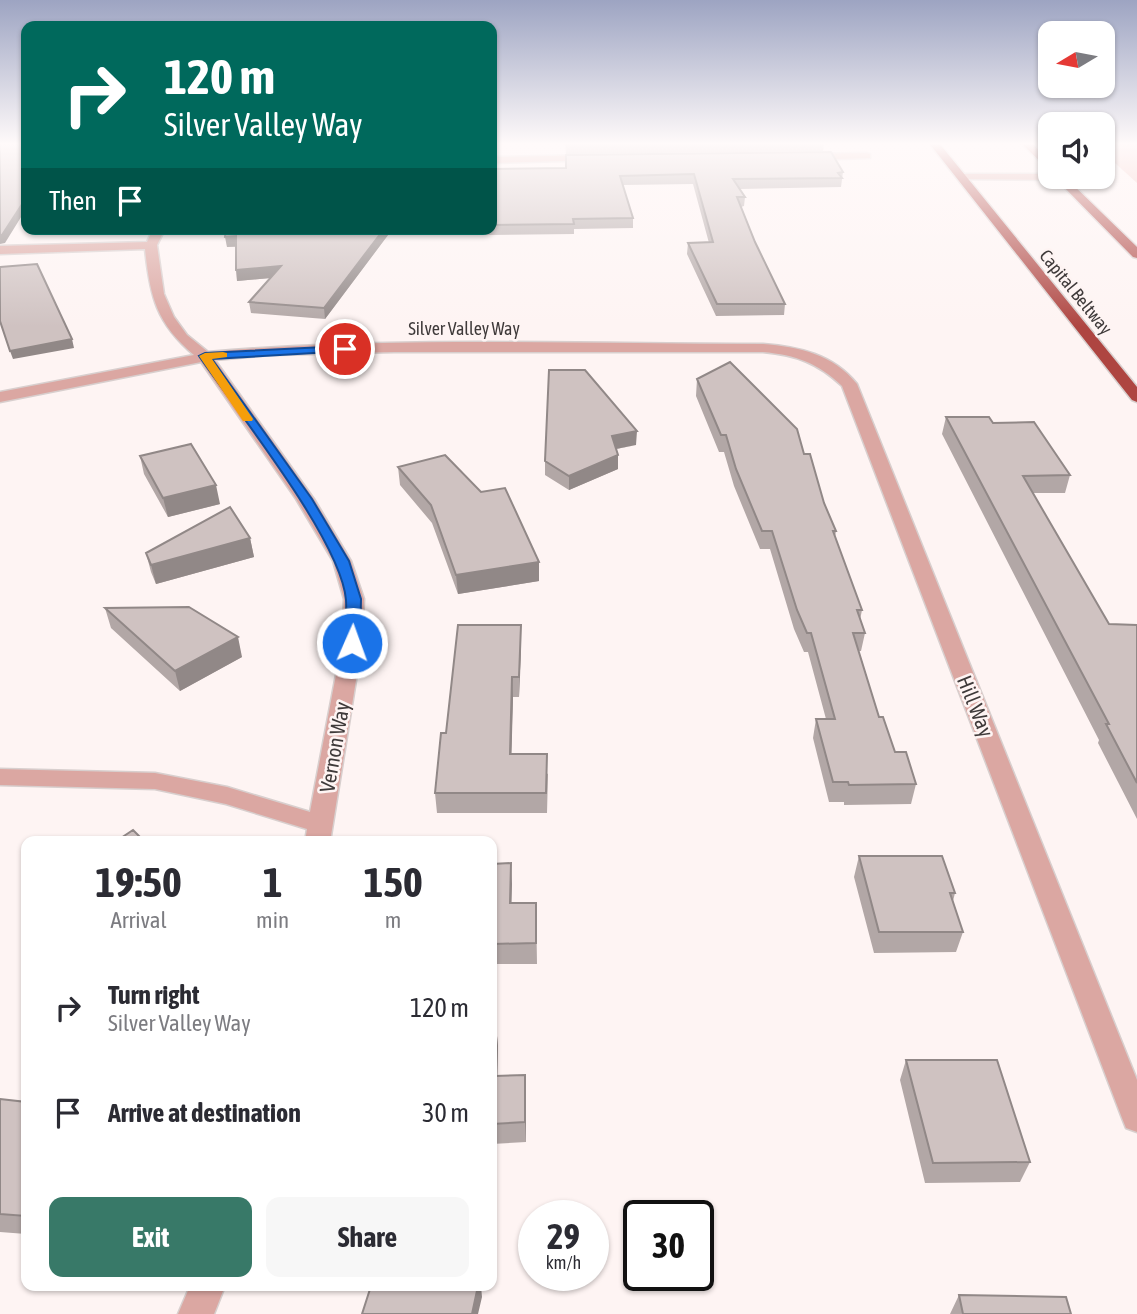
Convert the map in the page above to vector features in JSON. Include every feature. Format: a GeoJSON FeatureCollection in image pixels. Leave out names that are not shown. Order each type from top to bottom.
{"type":"FeatureCollection","features":[{"type":"Feature","properties":{"kind":"highway","name":"Capital Beltway"},"geometry":{"type":"LineString","coordinates":[[984,204],[1137,397]]}},
{"type":"Feature","properties":{"kind":"highway"},"geometry":{"type":"LineString","coordinates":[[1087,204],[1137,254]]}},
{"type":"Feature","properties":{"kind":"street"},"geometry":{"type":"LineString","coordinates":[[0,250],[155,237]]}},
{"type":"Feature","properties":{"kind":"street","name":"Vernon Way"},"geometry":{"type":"LineString","coordinates":[[0,777],[155,781],[227,796],[318,833],[352,643],[354,599],[342,561],[305,499],[205,356],[182,338],[167,318],[157,294],[155,237]]}},
{"type":"Feature","properties":{"kind":"street","name":"Silver Valley Way"},"geometry":{"type":"LineString","coordinates":[[0,397],[205,356],[270,351],[394,348],[763,348]]}},
{"type":"Feature","properties":{"kind":"street","name":"Hill Way"},"geometry":{"type":"LineString","coordinates":[[763,348],[792,350],[812,356],[831,365],[849,384],[1137,1118]]}},
{"type":"Feature","properties":{"kind":"street"},"geometry":{"type":"LineString","coordinates":[[196,1314],[206,1291]]}},
{"type":"Feature","properties":{"kind":"building"},"geometry":{"type":"Polygon","coordinates":[[[0,204],[21,204],[2,235],[0,204]]]}},
{"type":"Feature","properties":{"kind":"building"},"geometry":{"type":"Polygon","coordinates":[[[497,204],[629,204],[633,218],[573,219],[574,224],[497,225],[497,204]]]}},
{"type":"Feature","properties":{"kind":"building"},"geometry":{"type":"Polygon","coordinates":[[[702,204],[740,204],[785,304],[717,304],[688,243],[713,242],[702,204]]]}},
{"type":"Feature","properties":{"kind":"building"},"geometry":{"type":"Polygon","coordinates":[[[225,235],[379,235],[324,308],[249,302],[281,266],[236,270],[236,236],[225,235]]]}},
{"type":"Feature","properties":{"kind":"building"},"geometry":{"type":"Polygon","coordinates":[[[37,264],[72,339],[10,351],[0,321],[0,267],[37,264]]]}},
{"type":"Feature","properties":{"kind":"building"},"geometry":{"type":"Polygon","coordinates":[[[730,362],[797,429],[804,454],[810,454],[824,503],[836,531],[833,531],[862,610],[857,610],[865,633],[853,633],[879,717],[883,717],[895,752],[906,752],[916,784],[849,785],[848,782],[833,782],[816,719],[835,719],[811,633],[807,633],[797,610],[772,531],[762,531],[736,469],[726,435],[721,435],[697,379],[730,362]]]}},
{"type":"Feature","properties":{"kind":"building"},"geometry":{"type":"Polygon","coordinates":[[[549,370],[585,370],[637,431],[612,436],[618,455],[569,476],[545,461],[549,370]]]}},
{"type":"Feature","properties":{"kind":"building"},"geometry":{"type":"Polygon","coordinates":[[[946,417],[989,417],[993,423],[1034,422],[1070,475],[1023,476],[1109,624],[1137,625],[1137,783],[1106,724],[1109,724],[946,417]]]}},
{"type":"Feature","properties":{"kind":"building"},"geometry":{"type":"Polygon","coordinates":[[[191,444],[216,485],[163,498],[140,456],[191,444]]]}},
{"type":"Feature","properties":{"kind":"building"},"geometry":{"type":"Polygon","coordinates":[[[445,455],[481,492],[505,488],[539,562],[456,575],[431,505],[398,467],[445,455]]]}},
{"type":"Feature","properties":{"kind":"building"},"geometry":{"type":"Polygon","coordinates":[[[230,507],[250,538],[151,565],[146,553],[230,507]]]}},
{"type":"Feature","properties":{"kind":"building"},"geometry":{"type":"Polygon","coordinates":[[[189,607],[238,637],[175,671],[105,608],[189,607]]]}},
{"type":"Feature","properties":{"kind":"building"},"geometry":{"type":"Polygon","coordinates":[[[458,625],[521,625],[519,677],[512,677],[510,754],[547,754],[546,793],[435,793],[441,733],[446,733],[458,625]]]}},
{"type":"Feature","properties":{"kind":"building"},"geometry":{"type":"Polygon","coordinates":[[[133,830],[139,836],[124,836],[133,830]]]}},
{"type":"Feature","properties":{"kind":"building"},"geometry":{"type":"Polygon","coordinates":[[[859,856],[942,856],[955,893],[950,893],[963,932],[879,932],[859,856]]]}},
{"type":"Feature","properties":{"kind":"building"},"geometry":{"type":"Polygon","coordinates":[[[511,863],[510,903],[536,903],[536,943],[497,944],[497,864],[511,863]]]}},
{"type":"Feature","properties":{"kind":"building"},"geometry":{"type":"Polygon","coordinates":[[[906,1060],[997,1060],[1030,1162],[933,1163],[906,1060]]]}},
{"type":"Feature","properties":{"kind":"building"},"geometry":{"type":"Polygon","coordinates":[[[525,1075],[525,1122],[497,1124],[497,1076],[525,1075]]]}},
{"type":"Feature","properties":{"kind":"building"},"geometry":{"type":"Polygon","coordinates":[[[0,1099],[21,1101],[21,1216],[0,1214],[0,1099]]]}},
{"type":"Feature","properties":{"kind":"building"},"geometry":{"type":"Polygon","coordinates":[[[369,1291],[477,1291],[472,1314],[362,1314],[369,1291]]]}},
{"type":"Feature","properties":{"kind":"building"},"geometry":{"type":"Polygon","coordinates":[[[959,1295],[1066,1297],[1071,1314],[963,1314],[959,1295]]]}},
{"type":"Feature","properties":{"kind":"slow traffic"},"geometry":{"type":"LineString","coordinates":[[223,355],[205,356],[247,419]]}},
{"type":"Feature","properties":{"kind":"route"},"geometry":{"type":"LineString","coordinates":[[345,349],[205,356],[305,499],[342,561],[354,599],[352,643]]}}]}
